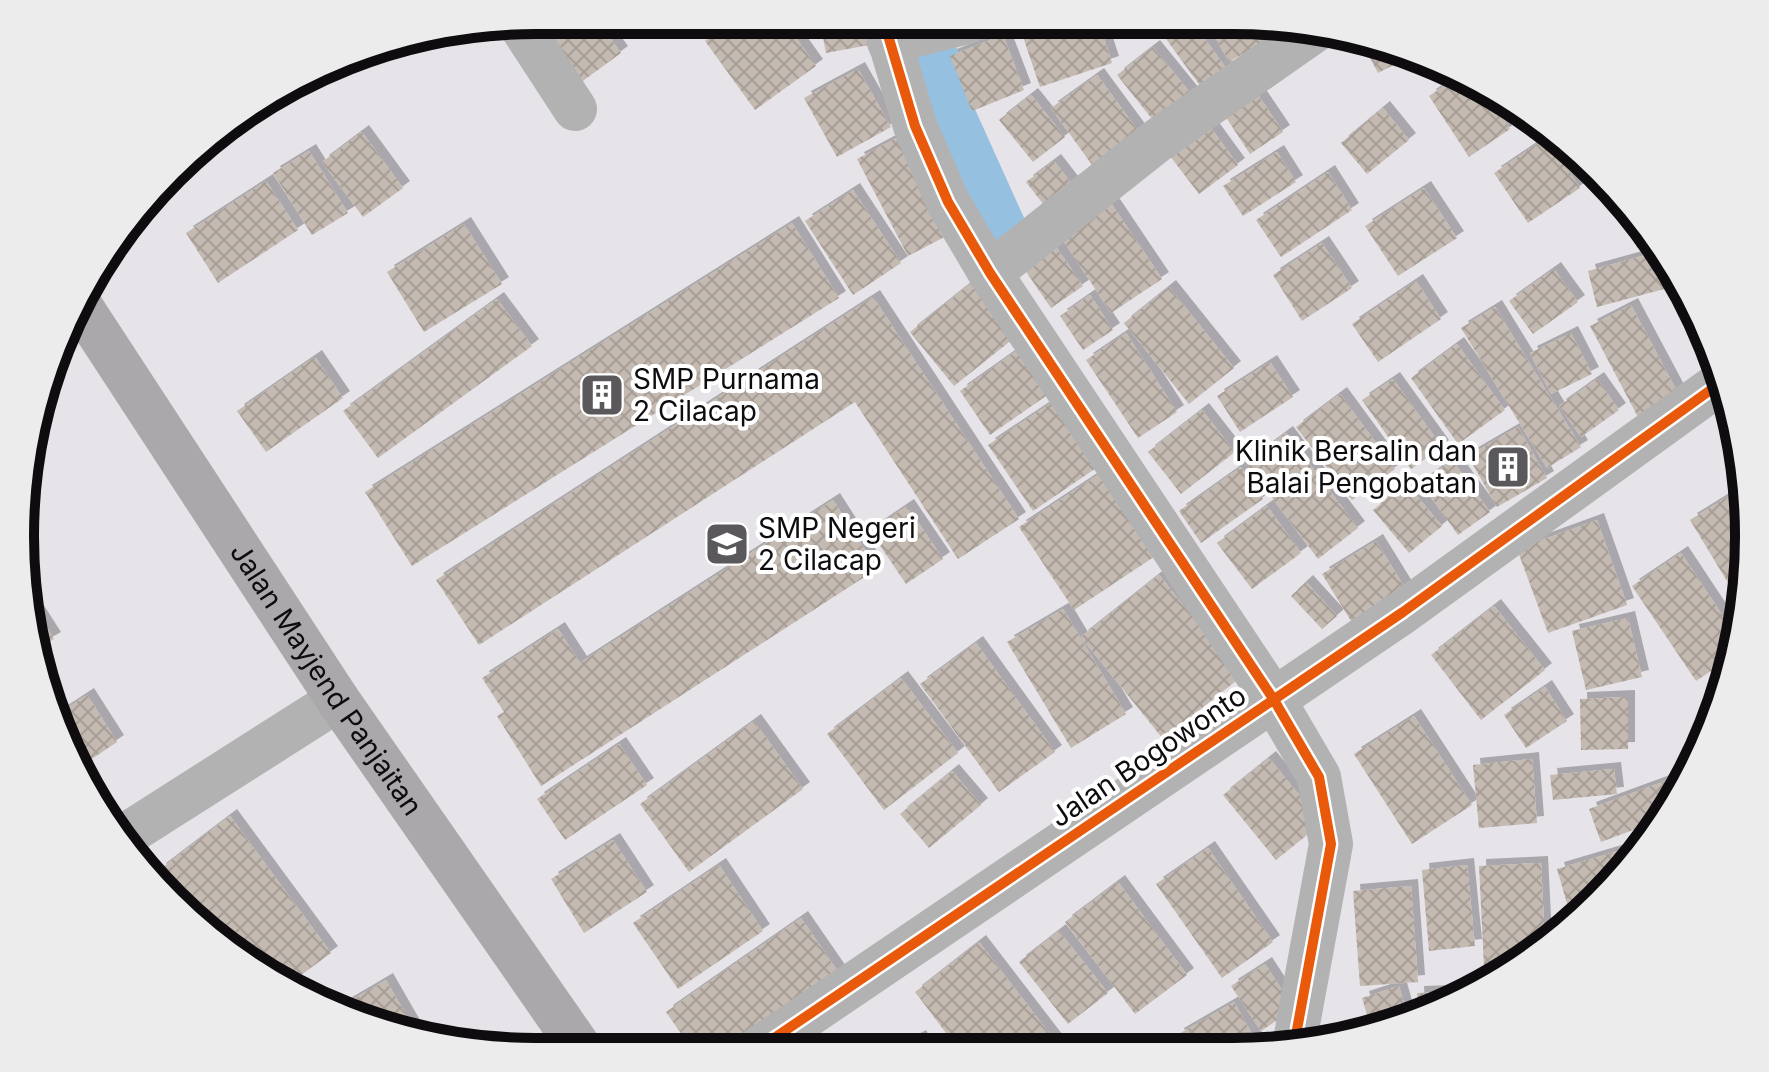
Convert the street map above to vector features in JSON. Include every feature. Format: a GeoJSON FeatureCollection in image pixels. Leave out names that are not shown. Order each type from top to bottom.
{"type":"FeatureCollection","features":[{"type":"Feature","properties":{"kind":"highway","name":"Jalan Mayjend Panjaitan"},"geometry":{"type":"LineString","coordinates":[[86,314],[338,700],[573,1038]]}},
{"type":"Feature","properties":{"kind":"street"},"geometry":{"type":"LineString","coordinates":[[526,34],[575,109]]}},
{"type":"Feature","properties":{"kind":"street"},"geometry":{"type":"LineString","coordinates":[[888,34],[915,126],[948,202],[990,273],[1274,700],[1319,777],[1331,844],[1296,1034]]}},
{"type":"Feature","properties":{"kind":"street"},"geometry":{"type":"LineString","coordinates":[[990,273],[1169,132],[1303,39]]}},
{"type":"Feature","properties":{"kind":"street","name":"Jalan Bogowonto"},"geometry":{"type":"LineString","coordinates":[[774,1038],[1403,612],[1712,389]]}},
{"type":"Feature","properties":{"kind":"street"},"geometry":{"type":"LineString","coordinates":[[131,832],[338,700]]}},
{"type":"Feature","properties":{"kind":"building"},"geometry":{"type":"Polygon","coordinates":[[[543,34],[607,34],[621,53],[580,83],[543,34]]]}},
{"type":"Feature","properties":{"kind":"building"},"geometry":{"type":"Polygon","coordinates":[[[714,34],[793,34],[816,66],[755,110],[705,41],[714,34]]]}},
{"type":"Feature","properties":{"kind":"building"},"geometry":{"type":"Polygon","coordinates":[[[822,34],[878,34],[880,43],[826,53],[822,34]]]}},
{"type":"Feature","properties":{"kind":"building"},"geometry":{"type":"Polygon","coordinates":[[[1022,34],[1103,34],[1112,63],[1040,87],[1022,34]]]}},
{"type":"Feature","properties":{"kind":"building"},"geometry":{"type":"Polygon","coordinates":[[[1162,34],[1201,34],[1229,72],[1204,91],[1162,34]]]}},
{"type":"Feature","properties":{"kind":"building"},"geometry":{"type":"Polygon","coordinates":[[[1214,34],[1266,35],[1268,39],[1229,62],[1214,34]]]}},
{"type":"Feature","properties":{"kind":"building"},"geometry":{"type":"Polygon","coordinates":[[[1003,35],[1024,90],[972,111],[950,56],[1003,35]]]}},
{"type":"Feature","properties":{"kind":"building"},"geometry":{"type":"Polygon","coordinates":[[[1153,47],[1192,95],[1156,124],[1117,75],[1153,47]]]}},
{"type":"Feature","properties":{"kind":"building"},"geometry":{"type":"Polygon","coordinates":[[[1367,52],[1398,63],[1378,73],[1367,52]]]}},
{"type":"Feature","properties":{"kind":"building"},"geometry":{"type":"Polygon","coordinates":[[[858,69],[891,127],[837,157],[804,98],[858,69]]]}},
{"type":"Feature","properties":{"kind":"building"},"geometry":{"type":"Polygon","coordinates":[[[1097,75],[1142,136],[1095,169],[1051,108],[1097,75]]]}},
{"type":"Feature","properties":{"kind":"building"},"geometry":{"type":"Polygon","coordinates":[[[1248,80],[1283,132],[1250,154],[1216,102],[1248,80]]]}},
{"type":"Feature","properties":{"kind":"building"},"geometry":{"type":"Polygon","coordinates":[[[1449,83],[1497,109],[1510,129],[1469,157],[1429,96],[1449,83]]]}},
{"type":"Feature","properties":{"kind":"building"},"geometry":{"type":"Polygon","coordinates":[[[1031,95],[1065,137],[1033,162],[999,120],[1031,95]]]}},
{"type":"Feature","properties":{"kind":"building"},"geometry":{"type":"Polygon","coordinates":[[[1383,108],[1409,140],[1367,174],[1341,143],[1383,108]]]}},
{"type":"Feature","properties":{"kind":"building"},"geometry":{"type":"Polygon","coordinates":[[[1203,117],[1238,165],[1199,194],[1163,147],[1203,117]]]}},
{"type":"Feature","properties":{"kind":"building"},"geometry":{"type":"Polygon","coordinates":[[[1522,126],[1535,135],[1530,138],[1522,126]]]}},
{"type":"Feature","properties":{"kind":"building"},"geometry":{"type":"Polygon","coordinates":[[[362,132],[403,188],[363,217],[322,162],[362,132]]]}},
{"type":"Feature","properties":{"kind":"building"},"geometry":{"type":"Polygon","coordinates":[[[904,134],[956,231],[908,256],[857,159],[904,134]]]}},
{"type":"Feature","properties":{"kind":"building"},"geometry":{"type":"Polygon","coordinates":[[[1542,141],[1555,152],[1580,188],[1528,223],[1494,173],[1542,141]]]}},
{"type":"Feature","properties":{"kind":"building"},"geometry":{"type":"Polygon","coordinates":[[[309,151],[348,213],[312,235],[273,173],[309,151]]]}},
{"type":"Feature","properties":{"kind":"building"},"geometry":{"type":"Polygon","coordinates":[[[1277,152],[1296,182],[1243,216],[1223,186],[1277,152]]]}},
{"type":"Feature","properties":{"kind":"building"},"geometry":{"type":"Polygon","coordinates":[[[1054,161],[1082,197],[1054,218],[1026,182],[1054,161]]]}},
{"type":"Feature","properties":{"kind":"building"},"geometry":{"type":"Polygon","coordinates":[[[1328,172],[1352,210],[1281,257],[1256,220],[1328,172]]]}},
{"type":"Feature","properties":{"kind":"building"},"geometry":{"type":"Polygon","coordinates":[[[266,181],[298,230],[218,283],[186,233],[266,181]]]}},
{"type":"Feature","properties":{"kind":"building"},"geometry":{"type":"Polygon","coordinates":[[[1424,188],[1457,238],[1398,276],[1365,226],[1424,188]]]}},
{"type":"Feature","properties":{"kind":"building"},"geometry":{"type":"Polygon","coordinates":[[[853,190],[901,263],[853,295],[805,221],[853,190]]]}},
{"type":"Feature","properties":{"kind":"building"},"geometry":{"type":"Polygon","coordinates":[[[1111,203],[1162,279],[1111,313],[1061,237],[1111,203]]]}},
{"type":"Feature","properties":{"kind":"building","name":"SMP Purnama 2 Cilacap"},"geometry":{"type":"Polygon","coordinates":[[[792,223],[839,298],[412,566],[365,492],[792,223]]]}},
{"type":"Feature","properties":{"kind":"building"},"geometry":{"type":"Polygon","coordinates":[[[464,224],[502,284],[424,332],[387,272],[464,224]]]}},
{"type":"Feature","properties":{"kind":"building"},"geometry":{"type":"Polygon","coordinates":[[[1634,234],[1642,246],[1637,248],[1634,234]]]}},
{"type":"Feature","properties":{"kind":"building"},"geometry":{"type":"Polygon","coordinates":[[[1050,238],[1083,286],[1051,308],[1018,260],[1050,238]]]}},
{"type":"Feature","properties":{"kind":"building"},"geometry":{"type":"Polygon","coordinates":[[[1322,243],[1352,288],[1302,321],[1273,275],[1322,243]]]}},
{"type":"Feature","properties":{"kind":"building"},"geometry":{"type":"Polygon","coordinates":[[[1648,254],[1668,288],[1597,307],[1588,271],[1648,254]]]}},
{"type":"Feature","properties":{"kind":"building"},"geometry":{"type":"Polygon","coordinates":[[[1554,269],[1578,302],[1533,334],[1509,301],[1554,269]]]}},
{"type":"Feature","properties":{"kind":"building"},"geometry":{"type":"Polygon","coordinates":[[[980,276],[1023,331],[954,386],[910,332],[980,276]]]}},
{"type":"Feature","properties":{"kind":"building"},"geometry":{"type":"Polygon","coordinates":[[[1416,281],[1441,319],[1378,362],[1352,324],[1416,281]]]}},
{"type":"Feature","properties":{"kind":"building"},"geometry":{"type":"Polygon","coordinates":[[[1169,287],[1234,368],[1189,404],[1124,323],[1169,287]]]}},
{"type":"Feature","properties":{"kind":"building"},"geometry":{"type":"Polygon","coordinates":[[[1090,295],[1113,330],[1083,350],[1060,316],[1090,295]]]}},
{"type":"Feature","properties":{"kind":"building"},"geometry":{"type":"Polygon","coordinates":[[[873,297],[1019,519],[958,559],[855,402],[479,645],[436,580],[873,297]]]}},
{"type":"Feature","properties":{"kind":"building"},"geometry":{"type":"Polygon","coordinates":[[[497,299],[532,346],[378,458],[343,411],[497,299]]]}},
{"type":"Feature","properties":{"kind":"building"},"geometry":{"type":"Polygon","coordinates":[[[1631,305],[1680,397],[1639,419],[1590,326],[1631,305]]]}},
{"type":"Feature","properties":{"kind":"building"},"geometry":{"type":"Polygon","coordinates":[[[1495,307],[1581,447],[1547,468],[1461,328],[1495,307]]]}},
{"type":"Feature","properties":{"kind":"building"},"geometry":{"type":"Polygon","coordinates":[[[1126,333],[1177,412],[1138,438],[1086,360],[1126,333]]]}},
{"type":"Feature","properties":{"kind":"building"},"geometry":{"type":"Polygon","coordinates":[[[1571,333],[1592,374],[1551,394],[1530,353],[1571,333]]]}},
{"type":"Feature","properties":{"kind":"building"},"geometry":{"type":"Polygon","coordinates":[[[1028,343],[1059,387],[990,435],[960,391],[1028,343]]]}},
{"type":"Feature","properties":{"kind":"building"},"geometry":{"type":"Polygon","coordinates":[[[1457,344],[1505,410],[1458,444],[1411,378],[1457,344]]]}},
{"type":"Feature","properties":{"kind":"building"},"geometry":{"type":"Polygon","coordinates":[[[315,357],[343,398],[266,452],[237,411],[315,357]]]}},
{"type":"Feature","properties":{"kind":"building"},"geometry":{"type":"Polygon","coordinates":[[[1270,362],[1293,397],[1240,432],[1217,396],[1270,362]]]}},
{"type":"Feature","properties":{"kind":"building"},"geometry":{"type":"Polygon","coordinates":[[[1393,379],[1442,447],[1411,469],[1362,400],[1393,379]]]}},
{"type":"Feature","properties":{"kind":"building"},"geometry":{"type":"Polygon","coordinates":[[[1597,379],[1619,410],[1581,437],[1559,406],[1597,379]]]}},
{"type":"Feature","properties":{"kind":"building"},"geometry":{"type":"Polygon","coordinates":[[[1340,394],[1395,469],[1352,500],[1296,427],[1340,394]]]}},
{"type":"Feature","properties":{"kind":"building"},"geometry":{"type":"Polygon","coordinates":[[[1063,395],[1108,460],[1033,511],[988,445],[1063,395]]]}},
{"type":"Feature","properties":{"kind":"building"},"geometry":{"type":"Polygon","coordinates":[[[1202,410],[1235,452],[1181,494],[1148,452],[1202,410]]]}},
{"type":"Feature","properties":{"kind":"building","name":"Klinik Bersalin dan Balai Pengobatan"},"geometry":{"type":"Polygon","coordinates":[[[1518,427],[1547,478],[1497,507],[1468,456],[1518,427]]]}},
{"type":"Feature","properties":{"kind":"building"},"geometry":{"type":"Polygon","coordinates":[[[1286,433],[1358,528],[1318,559],[1246,463],[1286,433]]]}},
{"type":"Feature","properties":{"kind":"building"},"geometry":{"type":"Polygon","coordinates":[[[1452,460],[1490,512],[1458,535],[1421,483],[1452,460]]]}},
{"type":"Feature","properties":{"kind":"building"},"geometry":{"type":"Polygon","coordinates":[[[1113,465],[1169,547],[1074,610],[1019,527],[1113,465]]]}},
{"type":"Feature","properties":{"kind":"building"},"geometry":{"type":"Polygon","coordinates":[[[1241,467],[1263,499],[1201,543],[1179,511],[1241,467]]]}},
{"type":"Feature","properties":{"kind":"building"},"geometry":{"type":"Polygon","coordinates":[[[1406,483],[1442,526],[1409,553],[1373,510],[1406,483]]]}},
{"type":"Feature","properties":{"kind":"building"},"geometry":{"type":"Polygon","coordinates":[[[1733,493],[1732,590],[1690,520],[1733,493]]]}},
{"type":"Feature","properties":{"kind":"building"},"geometry":{"type":"Polygon","coordinates":[[[833,500],[877,569],[541,786],[497,716],[504,712],[482,678],[558,629],[580,663],[833,500]]]}},
{"type":"Feature","properties":{"kind":"building"},"geometry":{"type":"Polygon","coordinates":[[[907,506],[943,559],[906,584],[870,531],[907,506]]]}},
{"type":"Feature","properties":{"kind":"building"},"geometry":{"type":"Polygon","coordinates":[[[1267,506],[1301,553],[1252,589],[1217,543],[1267,506]]]}},
{"type":"Feature","properties":{"kind":"building"},"geometry":{"type":"Polygon","coordinates":[[[1597,520],[1627,605],[1548,633],[1517,549],[1597,520]]]}},
{"type":"Feature","properties":{"kind":"building"},"geometry":{"type":"Polygon","coordinates":[[[1376,541],[1405,588],[1351,621],[1322,574],[1376,541]]]}},
{"type":"Feature","properties":{"kind":"building"},"geometry":{"type":"Polygon","coordinates":[[[1681,553],[1727,623],[1718,666],[1696,681],[1632,586],[1681,553]]]}},
{"type":"Feature","properties":{"kind":"building"},"geometry":{"type":"Polygon","coordinates":[[[1159,575],[1241,677],[1163,739],[1081,637],[1159,575]]]}},
{"type":"Feature","properties":{"kind":"building"},"geometry":{"type":"Polygon","coordinates":[[[1306,582],[1337,616],[1322,629],[1291,596],[1306,582]]]}},
{"type":"Feature","properties":{"kind":"building"},"geometry":{"type":"Polygon","coordinates":[[[1494,606],[1545,670],[1481,720],[1431,655],[1494,606]]]}},
{"type":"Feature","properties":{"kind":"building"},"geometry":{"type":"Polygon","coordinates":[[[1063,609],[1126,714],[1071,748],[1007,642],[1063,609]]]}},
{"type":"Feature","properties":{"kind":"building"},"geometry":{"type":"Polygon","coordinates":[[[1628,618],[1642,677],[1586,690],[1572,631],[1628,618]]]}},
{"type":"Feature","properties":{"kind":"building"},"geometry":{"type":"Polygon","coordinates":[[[41,619],[54,639],[46,643],[41,619]]]}},
{"type":"Feature","properties":{"kind":"building"},"geometry":{"type":"Polygon","coordinates":[[[976,643],[1055,752],[999,792],[920,684],[976,643]]]}},
{"type":"Feature","properties":{"kind":"building"},"geometry":{"type":"Polygon","coordinates":[[[901,678],[958,753],[884,810],[827,734],[901,678]]]}},
{"type":"Feature","properties":{"kind":"building"},"geometry":{"type":"Polygon","coordinates":[[[1545,687],[1567,721],[1526,748],[1504,715],[1545,687]]]}},
{"type":"Feature","properties":{"kind":"building"},"geometry":{"type":"Polygon","coordinates":[[[87,695],[117,742],[88,762],[65,709],[87,695]]]}},
{"type":"Feature","properties":{"kind":"building"},"geometry":{"type":"Polygon","coordinates":[[[1628,697],[1628,749],[1581,750],[1580,699],[1628,697]]]}},
{"type":"Feature","properties":{"kind":"building"},"geometry":{"type":"Polygon","coordinates":[[[1414,716],[1472,805],[1412,844],[1354,754],[1414,716]]]}},
{"type":"Feature","properties":{"kind":"building"},"geometry":{"type":"Polygon","coordinates":[[[754,721],[803,789],[689,872],[640,804],[754,721]]]}},
{"type":"Feature","properties":{"kind":"building"},"geometry":{"type":"Polygon","coordinates":[[[619,744],[647,785],[565,840],[537,799],[619,744]]]}},
{"type":"Feature","properties":{"kind":"building"},"geometry":{"type":"Polygon","coordinates":[[[1269,758],[1322,823],[1276,860],[1223,795],[1269,758]]]}},
{"type":"Feature","properties":{"kind":"building"},"geometry":{"type":"Polygon","coordinates":[[[1532,759],[1537,823],[1479,828],[1473,765],[1532,759]]]}},
{"type":"Feature","properties":{"kind":"building"},"geometry":{"type":"Polygon","coordinates":[[[1614,769],[1617,794],[1553,800],[1550,775],[1614,769]]]}},
{"type":"Feature","properties":{"kind":"building"},"geometry":{"type":"Polygon","coordinates":[[[952,771],[981,805],[929,848],[900,814],[952,771]]]}},
{"type":"Feature","properties":{"kind":"building"},"geometry":{"type":"Polygon","coordinates":[[[1672,778],[1642,827],[1601,842],[1589,809],[1672,778]]]}},
{"type":"Feature","properties":{"kind":"building"},"geometry":{"type":"Polygon","coordinates":[[[230,816],[331,953],[298,978],[230,934],[161,869],[230,816]]]}},
{"type":"Feature","properties":{"kind":"building"},"geometry":{"type":"Polygon","coordinates":[[[613,840],[647,892],[584,933],[551,879],[613,840]]]}},
{"type":"Feature","properties":{"kind":"building"},"geometry":{"type":"Polygon","coordinates":[[[1208,848],[1273,942],[1222,978],[1156,884],[1208,848]]]}},
{"type":"Feature","properties":{"kind":"building"},"geometry":{"type":"Polygon","coordinates":[[[1618,851],[1619,856],[1569,909],[1557,869],[1618,851]]]}},
{"type":"Feature","properties":{"kind":"building"},"geometry":{"type":"Polygon","coordinates":[[[1541,863],[1544,930],[1491,967],[1484,967],[1479,866],[1541,863]]]}},
{"type":"Feature","properties":{"kind":"building"},"geometry":{"type":"Polygon","coordinates":[[[719,865],[763,931],[678,989],[633,923],[719,865]]]}},
{"type":"Feature","properties":{"kind":"building"},"geometry":{"type":"Polygon","coordinates":[[[1467,865],[1475,946],[1429,951],[1422,870],[1467,865]]]}},
{"type":"Feature","properties":{"kind":"building"},"geometry":{"type":"Polygon","coordinates":[[[1118,882],[1187,975],[1135,1014],[1065,922],[1118,882]]]}},
{"type":"Feature","properties":{"kind":"building"},"geometry":{"type":"Polygon","coordinates":[[[1411,886],[1418,982],[1360,986],[1353,891],[1411,886]]]}},
{"type":"Feature","properties":{"kind":"building"},"geometry":{"type":"Polygon","coordinates":[[[801,918],[841,976],[753,1038],[684,1038],[666,1012],[801,918]]]}},
{"type":"Feature","properties":{"kind":"building"},"geometry":{"type":"Polygon","coordinates":[[[1059,931],[1108,993],[1068,1024],[1019,962],[1059,931]]]}},
{"type":"Feature","properties":{"kind":"building"},"geometry":{"type":"Polygon","coordinates":[[[979,942],[1053,1038],[950,1038],[915,992],[979,942]]]}},
{"type":"Feature","properties":{"kind":"building"},"geometry":{"type":"Polygon","coordinates":[[[1265,964],[1294,1009],[1261,1031],[1231,986],[1265,964]]]}},
{"type":"Feature","properties":{"kind":"building"},"geometry":{"type":"Polygon","coordinates":[[[386,980],[410,1022],[375,1011],[349,1002],[386,980]]]}},
{"type":"Feature","properties":{"kind":"building"},"geometry":{"type":"Polygon","coordinates":[[[1399,986],[1405,1007],[1368,1019],[1362,998],[1399,986]]]}},
{"type":"Feature","properties":{"kind":"building"},"geometry":{"type":"Polygon","coordinates":[[[1442,992],[1417,1003],[1417,993],[1442,992]]]}},
{"type":"Feature","properties":{"kind":"building"},"geometry":{"type":"Polygon","coordinates":[[[1234,1002],[1254,1037],[1179,1038],[1177,1035],[1234,1002]]]}},
{"type":"Feature","properties":{"kind":"waterway"},"geometry":{"type":"LineString","coordinates":[[920,61],[938,122],[994,246]]}},
{"type":"Feature","properties":{"kind":"cycle path"},"geometry":{"type":"LineString","coordinates":[[888,34],[915,126],[948,202],[990,273],[1274,700],[1319,777],[1331,844],[1296,1034]]}},
{"type":"Feature","properties":{"kind":"cycle path"},"geometry":{"type":"LineString","coordinates":[[774,1038],[1403,612],[1712,389]]}},
{"type":"Feature","properties":{"kind":"place","name":"SMP Purnama 2 Cilacap"},"geometry":{"type":"Point","coordinates":[602,395]}},
{"type":"Feature","properties":{"kind":"place","name":"Klinik Bersalin dan Balai Pengobatan"},"geometry":{"type":"Point","coordinates":[1508,467]}},
{"type":"Feature","properties":{"kind":"place","name":"SMP Negeri 2 Cilacap"},"geometry":{"type":"Point","coordinates":[727,544]}}]}
